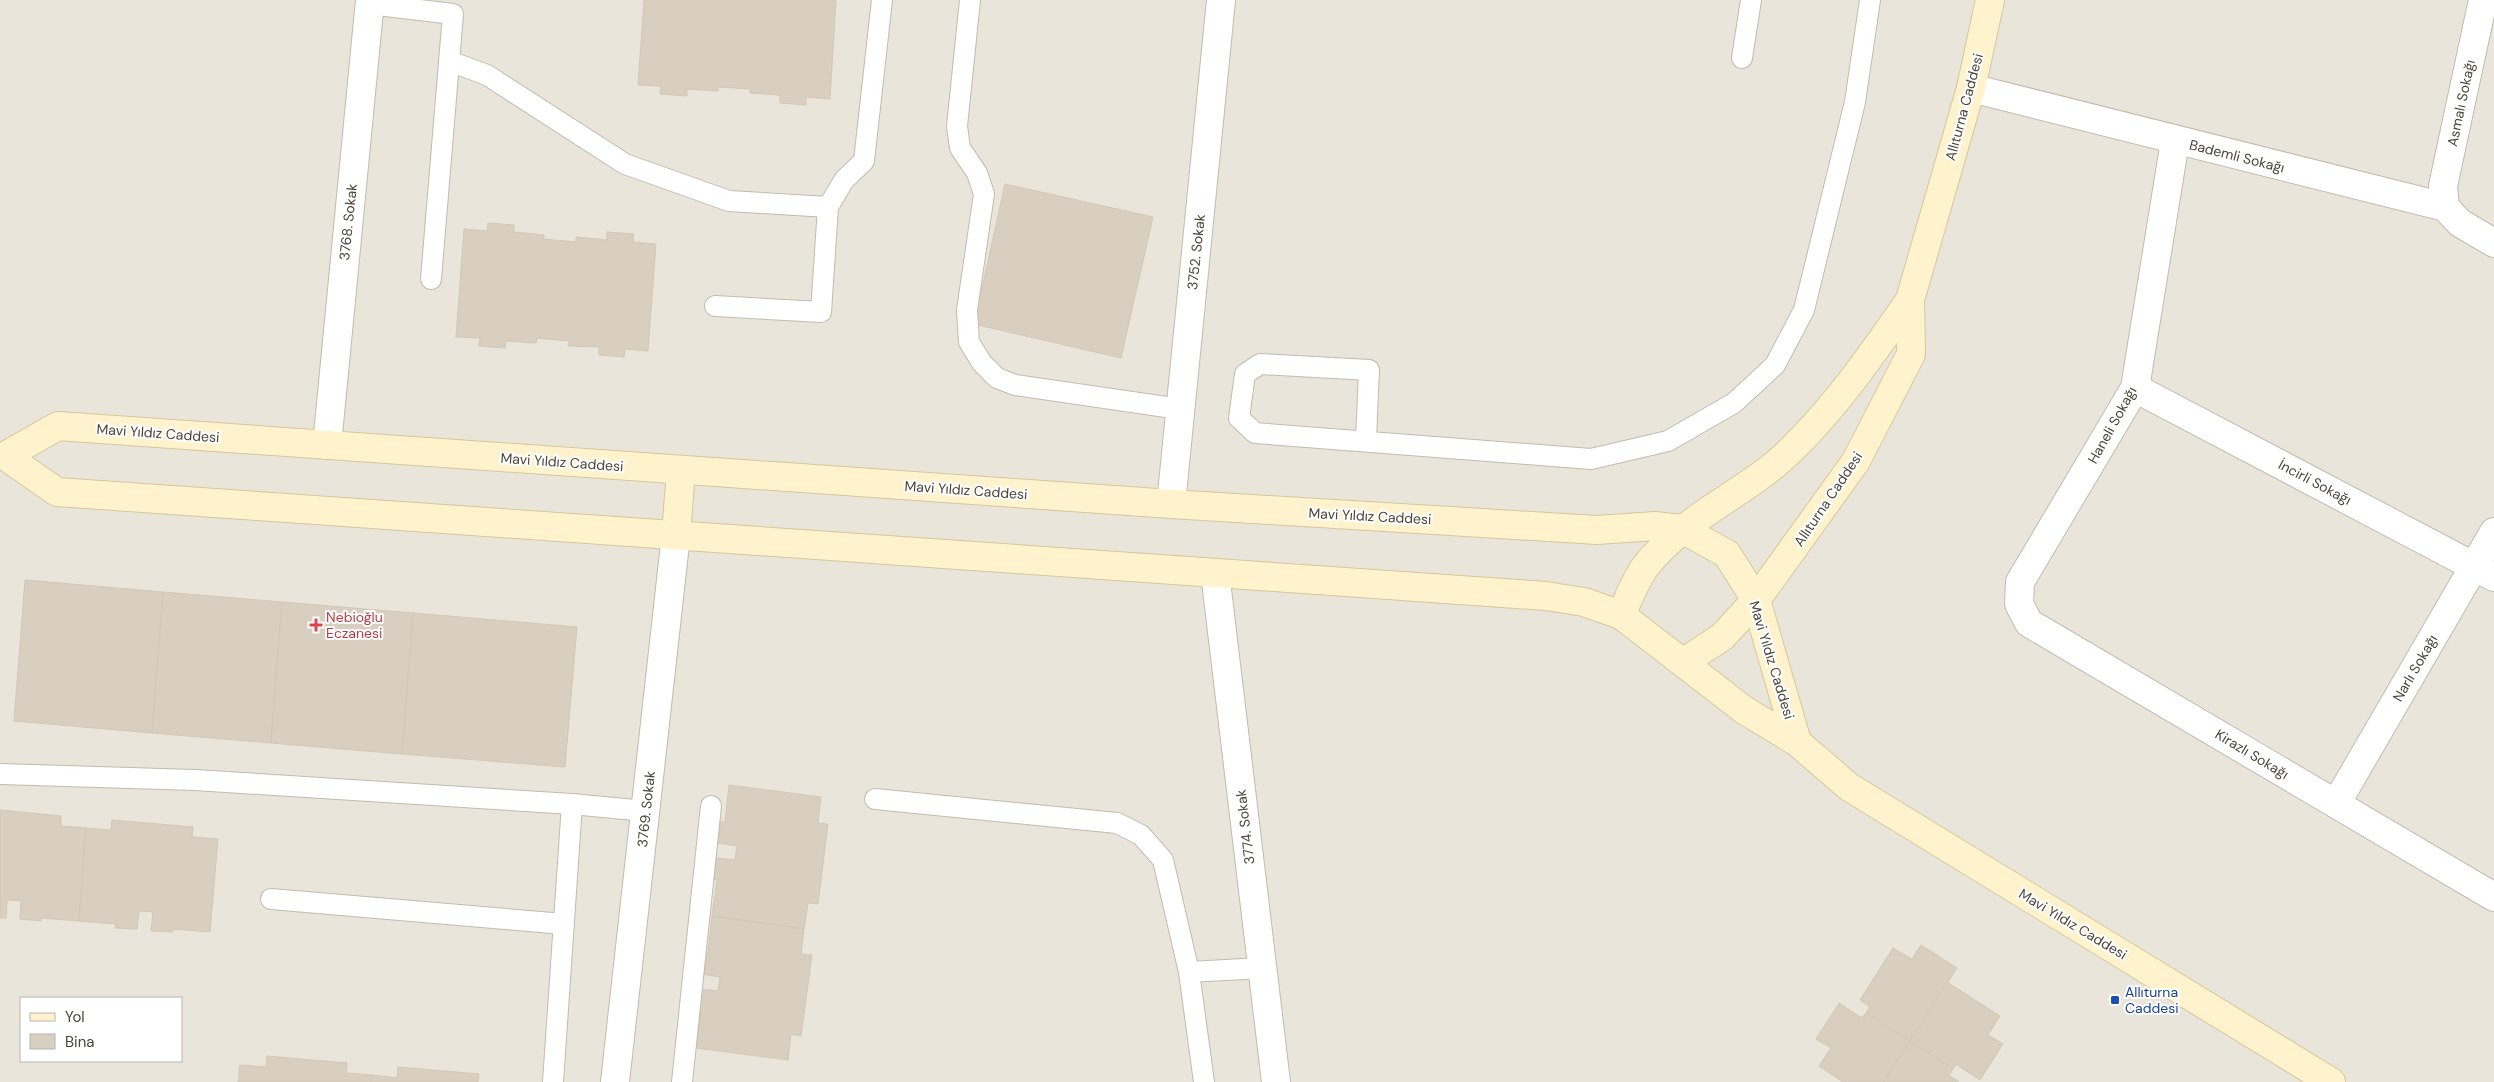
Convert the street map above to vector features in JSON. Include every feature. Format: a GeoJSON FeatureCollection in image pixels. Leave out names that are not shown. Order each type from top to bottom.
{"type":"FeatureCollection","features":[{"type":"Feature","properties":{"kind":"main road","name":"Allıturna Caddesi"},"geometry":{"type":"LineString","coordinates":[[1684,662],[1722,637],[1756,600],[1856,461],[1910,354],[1910,300],[1971,88],[1990,0]]}},
{"type":"Feature","properties":{"kind":"main road","name":"Allıturna Caddesi"},"geometry":{"type":"LineString","coordinates":[[1621,615],[1644,568],[1682,529],[1788,452],[1822,418],[1859,371],[1910,300]]}},
{"type":"Feature","properties":{"kind":"main road","name":"Mavi Yıldız Caddesi"},"geometry":{"type":"LineString","coordinates":[[1797,742],[1756,600],[1727,554],[1682,529],[1655,526],[1597,530],[1171,504],[58,426],[2,456],[57,492],[1546,596],[1584,602],[1621,615],[1744,710],[1797,742],[1849,787],[2331,1082]]}},
{"type":"Feature","properties":{"kind":"main road"},"geometry":{"type":"LineString","coordinates":[[676,535],[681,470]]}},
{"type":"Feature","properties":{"kind":"street","name":"3752. Sokak"},"geometry":{"type":"LineString","coordinates":[[1171,504],[1221,0]]}},
{"type":"Feature","properties":{"kind":"street","name":"Asmalı Sokağı"},"geometry":{"type":"LineString","coordinates":[[2445,207],[2443,186],[2483,0]]}},
{"type":"Feature","properties":{"kind":"street","name":"3768. Sokak"},"geometry":{"type":"LineString","coordinates":[[326,445],[370,2]]}},
{"type":"Feature","properties":{"kind":"street","name":"Bademli Sokağı"},"geometry":{"type":"LineString","coordinates":[[1971,88],[2174,141],[2445,207]]}},
{"type":"Feature","properties":{"kind":"street","name":"Haneli Sokağı"},"geometry":{"type":"LineString","coordinates":[[2019,604],[2020,582],[2135,388],[2174,141]]}},
{"type":"Feature","properties":{"kind":"street"},"geometry":{"type":"LineString","coordinates":[[2445,207],[2460,223],[2494,242]]}},
{"type":"Feature","properties":{"kind":"street","name":"İncirli Sokağı"},"geometry":{"type":"LineString","coordinates":[[2135,388],[2484,572]]}},
{"type":"Feature","properties":{"kind":"street","name":"Narlı Sokağı"},"geometry":{"type":"LineString","coordinates":[[2336,804],[2484,572],[2494,532]]}},
{"type":"Feature","properties":{"kind":"street","name":"3769. Sokak"},"geometry":{"type":"LineString","coordinates":[[614,1082],[676,535]]}},
{"type":"Feature","properties":{"kind":"street","name":"3774. Sokak"},"geometry":{"type":"LineString","coordinates":[[1215,573],[1276,1082]]}},
{"type":"Feature","properties":{"kind":"street","name":"Kirazlı Sokağı"},"geometry":{"type":"LineString","coordinates":[[2019,604],[2029,622],[2494,897]]}},
{"type":"Feature","properties":{"kind":"lane"},"geometry":{"type":"LineString","coordinates":[[715,306],[821,312],[828,207],[844,180],[864,161],[882,0]]}},
{"type":"Feature","properties":{"kind":"lane"},"geometry":{"type":"LineString","coordinates":[[970,0],[958,126],[960,148],[977,173],[984,194],[967,310],[969,342],[982,363],[997,378],[1015,385],[1180,409]]}},
{"type":"Feature","properties":{"kind":"lane"},"geometry":{"type":"LineString","coordinates":[[1742,58],[1751,0]]}},
{"type":"Feature","properties":{"kind":"lane"},"geometry":{"type":"LineString","coordinates":[[1366,440],[1369,370],[1260,364],[1245,374],[1239,418],[1255,433],[1366,440],[1591,459],[1668,441],[1734,403],[1776,365],[1804,310],[1855,102],[1870,0]]}},
{"type":"Feature","properties":{"kind":"lane"},"geometry":{"type":"LineString","coordinates":[[370,2],[454,7],[431,279]]}},
{"type":"Feature","properties":{"kind":"lane"},"geometry":{"type":"LineString","coordinates":[[449,61],[487,75],[625,164],[729,200],[828,207]]}},
{"type":"Feature","properties":{"kind":"lane"},"geometry":{"type":"LineString","coordinates":[[0,774],[205,781],[572,804],[645,811]]}},
{"type":"Feature","properties":{"kind":"lane"},"geometry":{"type":"LineString","coordinates":[[875,800],[1117,823],[1141,835],[1163,860],[1189,972],[1204,1082]]}},
{"type":"Feature","properties":{"kind":"lane"},"geometry":{"type":"LineString","coordinates":[[553,1082],[572,804]]}},
{"type":"Feature","properties":{"kind":"lane"},"geometry":{"type":"LineString","coordinates":[[682,1082],[711,806]]}},
{"type":"Feature","properties":{"kind":"lane"},"geometry":{"type":"LineString","coordinates":[[271,900],[564,924]]}},
{"type":"Feature","properties":{"kind":"lane"},"geometry":{"type":"LineString","coordinates":[[1189,972],[1262,968]]}},
{"type":"Feature","properties":{"kind":"shaded area"},"geometry":{"type":"Polygon","coordinates":[[[0,0],[2494,0],[2494,1082],[0,1082],[0,0]]]}},
{"type":"Feature","properties":{"kind":"building"},"geometry":{"type":"Polygon","coordinates":[[[644,0],[836,0],[830,99],[806,97],[806,105],[780,103],[780,95],[750,93],[750,89],[718,87],[718,91],[687,89],[687,96],[660,94],[661,86],[638,85],[644,0]]]}},
{"type":"Feature","properties":{"kind":"building"},"geometry":{"type":"Polygon","coordinates":[[[1005,184],[1153,217],[1121,358],[974,324],[1005,184]]]}},
{"type":"Feature","properties":{"kind":"building"},"geometry":{"type":"Polygon","coordinates":[[[488,223],[514,225],[514,232],[544,235],[544,239],[576,242],[576,237],[607,240],[607,232],[634,234],[633,242],[656,244],[648,351],[625,349],[624,357],[599,355],[599,347],[568,346],[569,341],[537,338],[536,343],[506,341],[505,348],[479,346],[480,338],[456,337],[464,229],[487,231],[488,223]]]}},
{"type":"Feature","properties":{"kind":"building"},"geometry":{"type":"Polygon","coordinates":[[[25,580],[163,592],[152,733],[14,721],[25,580]]]}},
{"type":"Feature","properties":{"kind":"building"},"geometry":{"type":"Polygon","coordinates":[[[163,592],[282,602],[271,743],[152,733],[163,592]]]}},
{"type":"Feature","properties":{"kind":"building"},"geometry":{"type":"Polygon","coordinates":[[[282,602],[413,613],[402,754],[271,743],[282,602]]]}},
{"type":"Feature","properties":{"kind":"building"},"geometry":{"type":"Polygon","coordinates":[[[413,613],[577,627],[565,767],[402,754],[413,613]]]}},
{"type":"Feature","properties":{"kind":"building"},"geometry":{"type":"Polygon","coordinates":[[[729,785],[821,797],[818,823],[828,824],[818,904],[808,903],[804,929],[712,916],[717,880],[714,879],[716,858],[735,860],[737,846],[718,843],[721,822],[725,822],[729,785]]]}},
{"type":"Feature","properties":{"kind":"building"},"geometry":{"type":"Polygon","coordinates":[[[0,810],[61,816],[61,826],[86,828],[79,921],[41,918],[41,921],[20,919],[21,901],[7,900],[6,918],[0,918],[0,810]]]}},
{"type":"Feature","properties":{"kind":"building"},"geometry":{"type":"Polygon","coordinates":[[[112,820],[193,827],[192,837],[218,839],[210,932],[173,929],[173,932],[151,931],[153,912],[139,911],[137,929],[115,928],[116,924],[79,921],[86,828],[111,830],[112,820]]]}},
{"type":"Feature","properties":{"kind":"building"},"geometry":{"type":"Polygon","coordinates":[[[712,916],[804,929],[801,954],[812,955],[801,1036],[791,1034],[788,1060],[696,1048],[701,1011],[697,1010],[699,989],[718,991],[720,977],[702,974],[704,953],[708,953],[712,916]]]}},
{"type":"Feature","properties":{"kind":"building"},"geometry":{"type":"Polygon","coordinates":[[[1921,945],[1957,968],[1910,1041],[1866,1013],[1870,1007],[1860,1000],[1893,948],[1912,959],[1921,945]]]}},
{"type":"Feature","properties":{"kind":"building"},"geometry":{"type":"Polygon","coordinates":[[[1947,982],[2000,1016],[1988,1035],[2003,1044],[1980,1080],[1956,1064],[1953,1069],[1910,1041],[1947,982]]]}},
{"type":"Feature","properties":{"kind":"building"},"geometry":{"type":"Polygon","coordinates":[[[1839,1003],[1862,1018],[1866,1013],[1910,1041],[1884,1082],[1843,1082],[1819,1066],[1831,1048],[1816,1039],[1839,1003]]]}},
{"type":"Feature","properties":{"kind":"building"},"geometry":{"type":"Polygon","coordinates":[[[1910,1041],[1953,1069],[1949,1075],[1959,1082],[1884,1082],[1910,1041]]]}},
{"type":"Feature","properties":{"kind":"building"},"geometry":{"type":"Polygon","coordinates":[[[267,1056],[347,1063],[346,1073],[372,1075],[371,1082],[238,1082],[240,1065],[266,1067],[267,1056]]]}},
{"type":"Feature","properties":{"kind":"building"},"geometry":{"type":"Polygon","coordinates":[[[398,1067],[479,1074],[478,1082],[371,1082],[372,1075],[397,1078],[398,1067]]]}},
{"type":"Feature","properties":{"kind":"place","name":"Nebioğlu Eczanesi"},"geometry":{"type":"Point","coordinates":[316,625]}},
{"type":"Feature","properties":{"kind":"place","name":"Allıturna Caddesi"},"geometry":{"type":"Point","coordinates":[2115,1000]}}]}
